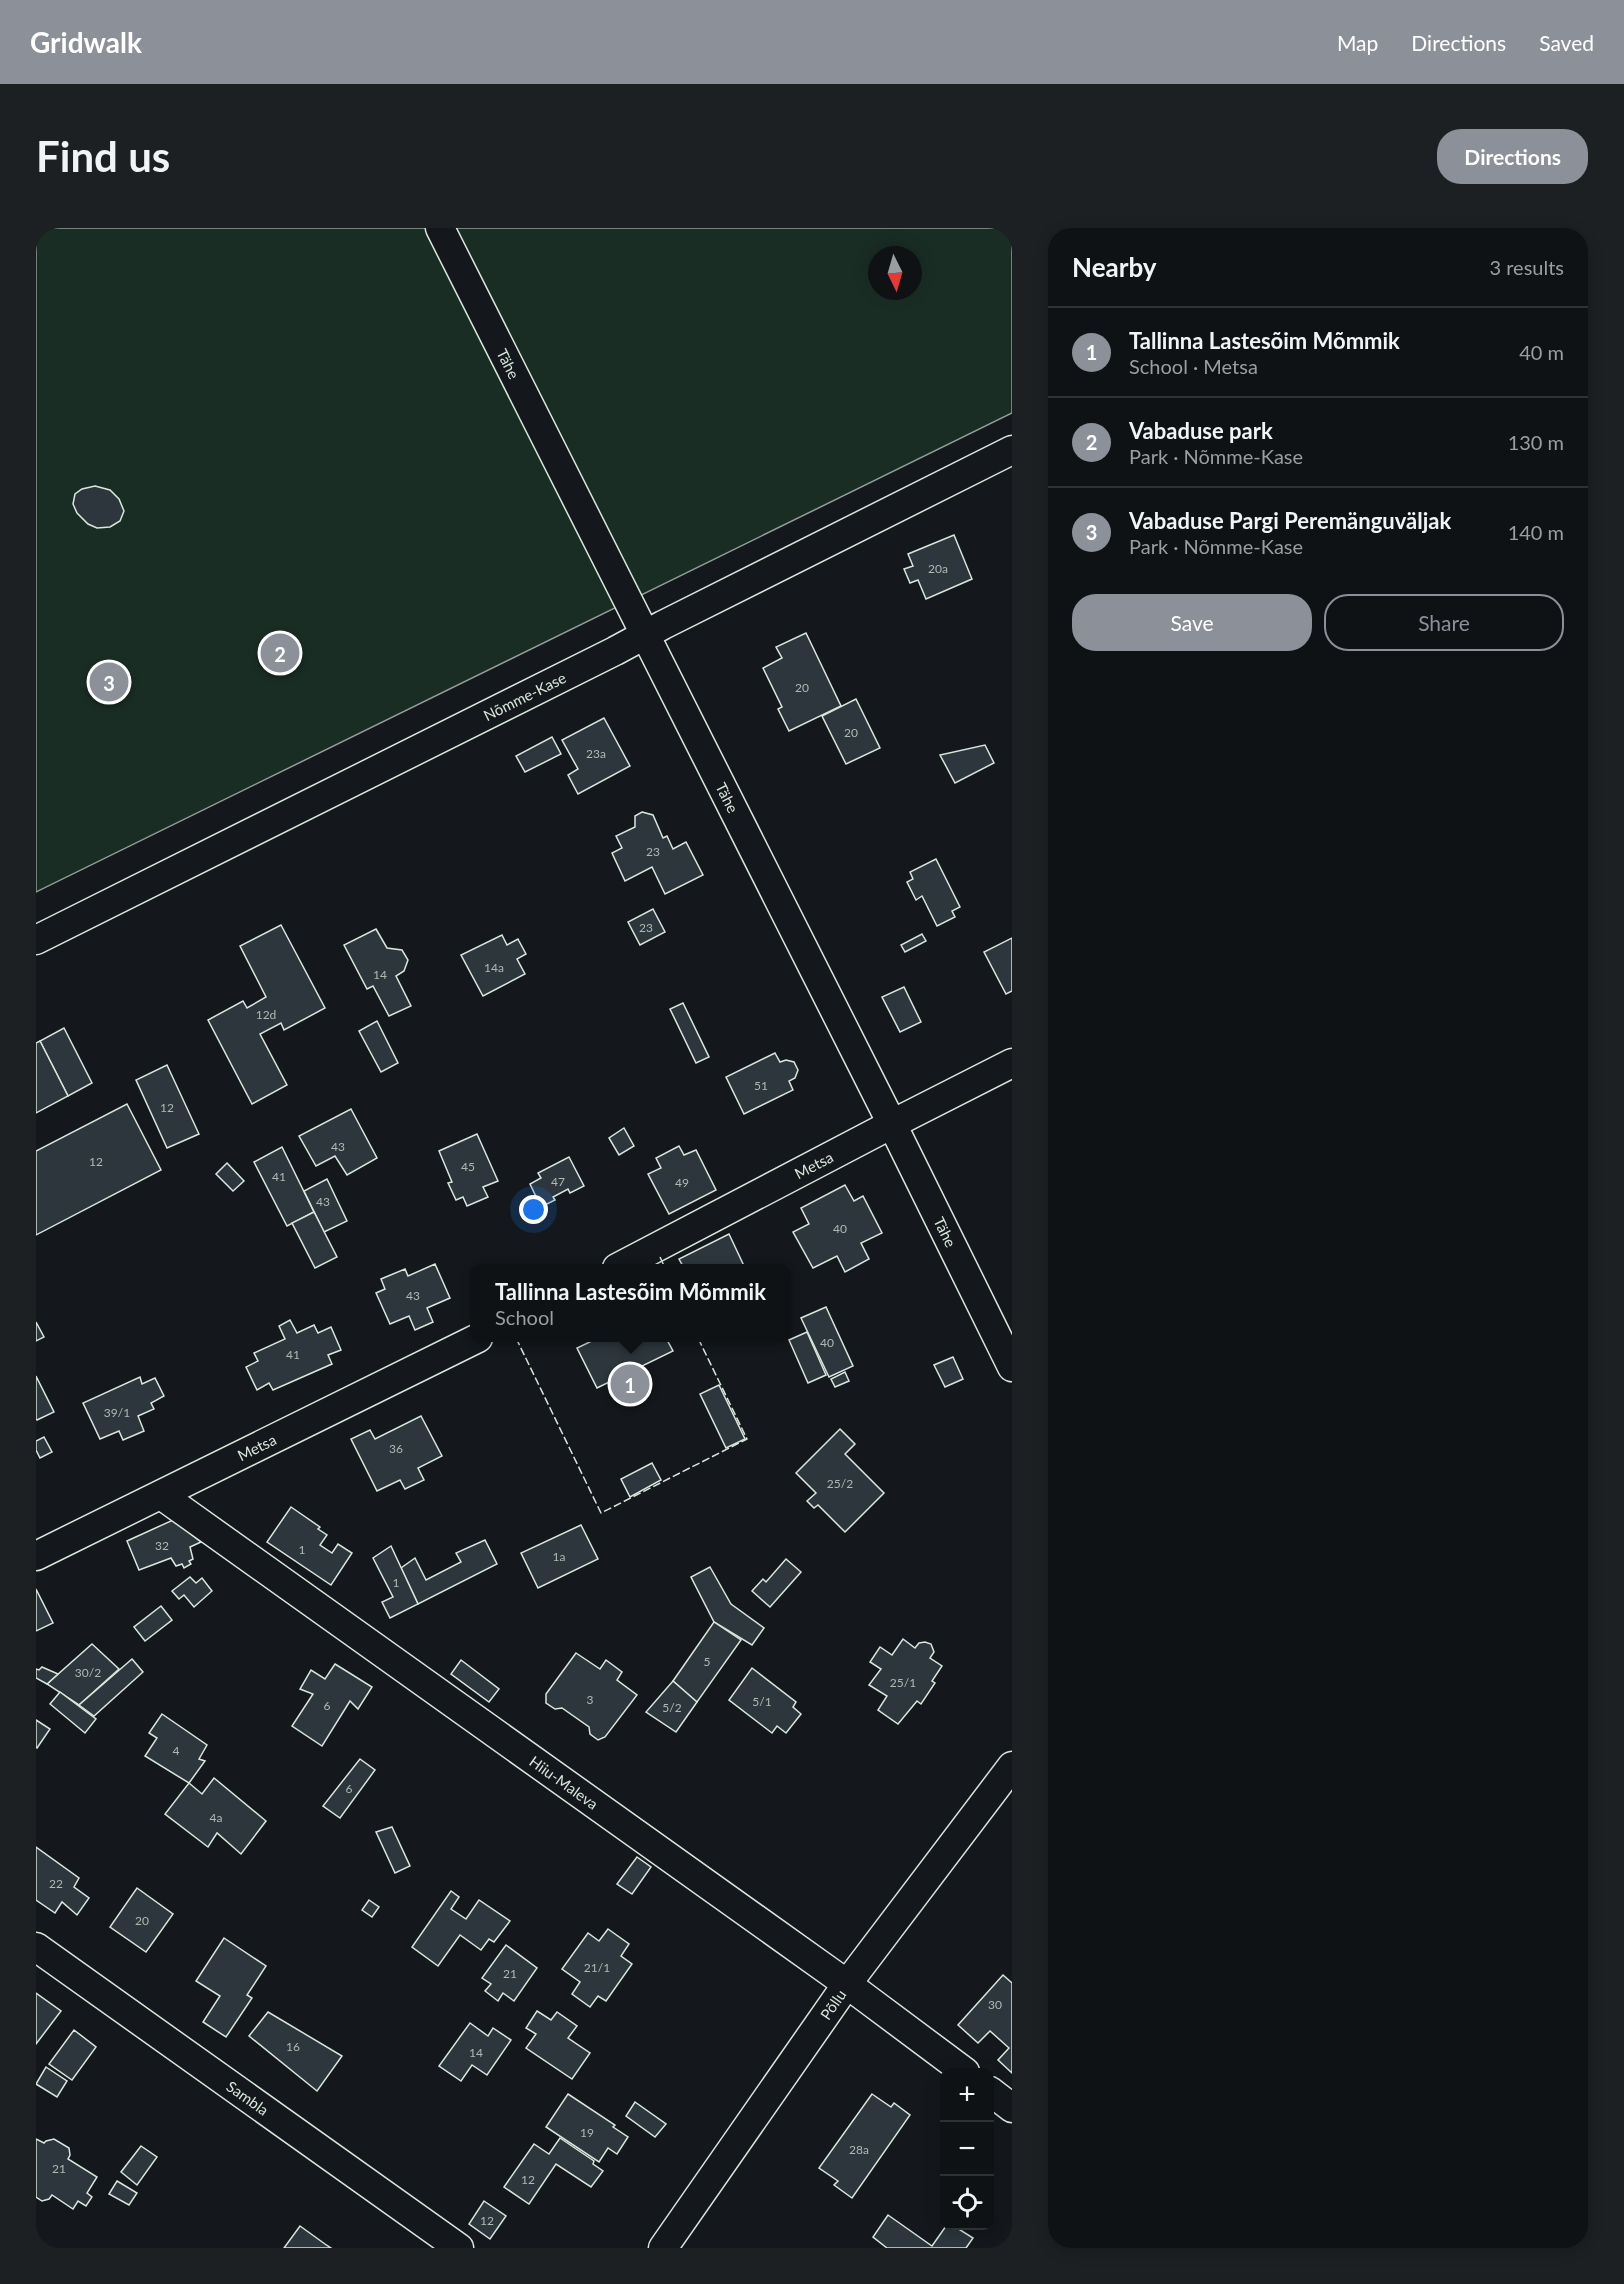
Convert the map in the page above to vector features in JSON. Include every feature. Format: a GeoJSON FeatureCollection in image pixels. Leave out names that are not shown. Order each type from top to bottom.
{"type":"FeatureCollection","features":[{"type":"Feature","properties":{"kind":"street","name":"Tähe"},"geometry":{"type":"LineString","coordinates":[[440,228],[892,1124],[1012,1367]]}},
{"type":"Feature","properties":{"kind":"street","name":"Nõmme-Kase"},"geometry":{"type":"LineString","coordinates":[[36,940],[1012,450]]}},
{"type":"Feature","properties":{"kind":"street","name":"Metsa"},"geometry":{"type":"LineString","coordinates":[[626,1264],[1012,1063]]}},
{"type":"Feature","properties":{"kind":"street","name":"Metsa"},"geometry":{"type":"LineString","coordinates":[[36,1556],[470,1342]]}},
{"type":"Feature","properties":{"kind":"street","name":"Hiiu-Maleva"},"geometry":{"type":"LineString","coordinates":[[161,1495],[847,1984],[958,2068]]}},
{"type":"Feature","properties":{"kind":"street","name":"Põllu"},"geometry":{"type":"LineString","coordinates":[[663,2248],[847,1984],[1012,1766]]}},
{"type":"Feature","properties":{"kind":"street","name":"Sambla"},"geometry":{"type":"LineString","coordinates":[[36,1947],[459,2248]]}},
{"type":"Feature","properties":{"kind":"street"},"geometry":{"type":"LineString","coordinates":[[994,2094],[1012,2108]]}},
{"type":"Feature","properties":{"kind":"green space"},"geometry":{"type":"Polygon","coordinates":[[[36,228],[1012,228],[1012,413],[36,892],[36,228]]]}},
{"type":"Feature","properties":{"kind":"building"},"geometry":{"type":"Polygon","coordinates":[[[95,486],[110,490],[119,499],[124,511],[120,521],[110,527],[97,528],[88,524],[77,513],[73,504],[75,494],[82,489],[95,486]]]}},
{"type":"Feature","properties":{"kind":"building"},"geometry":{"type":"Polygon","coordinates":[[[954,535],[972,579],[926,599],[918,580],[910,583],[904,569],[913,566],[908,554],[954,535]]]}},
{"type":"Feature","properties":{"kind":"building"},"geometry":{"type":"Polygon","coordinates":[[[806,633],[841,706],[789,731],[778,709],[782,707],[763,668],[782,658],[776,647],[806,633]]]}},
{"type":"Feature","properties":{"kind":"building"},"geometry":{"type":"Polygon","coordinates":[[[856,699],[880,748],[846,764],[822,716],[856,699]]]}},
{"type":"Feature","properties":{"kind":"building"},"geometry":{"type":"Polygon","coordinates":[[[604,718],[630,766],[578,794],[568,775],[578,769],[562,740],[604,718]]]}},
{"type":"Feature","properties":{"kind":"building"},"geometry":{"type":"Polygon","coordinates":[[[552,737],[561,754],[525,772],[516,756],[552,737]]]}},
{"type":"Feature","properties":{"kind":"building"},"geometry":{"type":"Polygon","coordinates":[[[985,745],[994,763],[955,783],[940,755],[985,745]]]}},
{"type":"Feature","properties":{"kind":"building"},"geometry":{"type":"Polygon","coordinates":[[[642,812],[653,815],[663,838],[667,836],[673,849],[686,842],[703,875],[665,894],[652,867],[625,881],[612,853],[622,848],[616,836],[635,827],[635,816],[642,812]]]}},
{"type":"Feature","properties":{"kind":"building"},"geometry":{"type":"Polygon","coordinates":[[[936,859],[960,907],[952,911],[955,917],[937,926],[922,896],[916,900],[907,882],[913,879],[910,872],[936,859]]]}},
{"type":"Feature","properties":{"kind":"building"},"geometry":{"type":"Polygon","coordinates":[[[653,909],[665,932],[640,945],[628,922],[653,909]]]}},
{"type":"Feature","properties":{"kind":"building"},"geometry":{"type":"Polygon","coordinates":[[[281,925],[325,1008],[284,1030],[281,1023],[260,1034],[287,1085],[252,1104],[208,1020],[243,1001],[247,1008],[266,997],[240,946],[281,925]]]}},
{"type":"Feature","properties":{"kind":"building"},"geometry":{"type":"Polygon","coordinates":[[[376,929],[387,948],[402,950],[408,960],[404,971],[396,976],[411,1006],[389,1016],[373,986],[367,989],[344,945],[376,929]]]}},
{"type":"Feature","properties":{"kind":"building"},"geometry":{"type":"Polygon","coordinates":[[[922,934],[926,941],[905,952],[901,945],[922,934]]]}},
{"type":"Feature","properties":{"kind":"building"},"geometry":{"type":"Polygon","coordinates":[[[502,935],[507,945],[518,939],[526,954],[517,959],[525,974],[483,996],[461,955],[502,935]]]}},
{"type":"Feature","properties":{"kind":"building"},"geometry":{"type":"Polygon","coordinates":[[[1012,938],[1012,991],[1006,994],[984,952],[1012,938]]]}},
{"type":"Feature","properties":{"kind":"building"},"geometry":{"type":"Polygon","coordinates":[[[904,987],[921,1022],[900,1032],[882,997],[904,987]]]}},
{"type":"Feature","properties":{"kind":"building"},"geometry":{"type":"Polygon","coordinates":[[[683,1003],[709,1057],[696,1063],[670,1009],[683,1003]]]}},
{"type":"Feature","properties":{"kind":"building"},"geometry":{"type":"Polygon","coordinates":[[[377,1021],[398,1063],[381,1072],[359,1031],[377,1021]]]}},
{"type":"Feature","properties":{"kind":"building"},"geometry":{"type":"Polygon","coordinates":[[[64,1028],[92,1083],[68,1096],[40,1041],[64,1028]]]}},
{"type":"Feature","properties":{"kind":"building"},"geometry":{"type":"Polygon","coordinates":[[[40,1041],[68,1096],[36,1113],[36,1043],[40,1041]]]}},
{"type":"Feature","properties":{"kind":"building"},"geometry":{"type":"Polygon","coordinates":[[[775,1053],[780,1062],[786,1060],[794,1062],[798,1070],[795,1078],[789,1081],[793,1090],[744,1114],[726,1077],[775,1053]]]}},
{"type":"Feature","properties":{"kind":"building"},"geometry":{"type":"Polygon","coordinates":[[[167,1065],[199,1134],[167,1148],[136,1080],[167,1065]]]}},
{"type":"Feature","properties":{"kind":"building"},"geometry":{"type":"Polygon","coordinates":[[[127,1104],[161,1170],[36,1235],[36,1151],[127,1104]]]}},
{"type":"Feature","properties":{"kind":"building"},"geometry":{"type":"Polygon","coordinates":[[[351,1109],[377,1158],[347,1175],[335,1156],[316,1166],[299,1136],[351,1109]]]}},
{"type":"Feature","properties":{"kind":"building"},"geometry":{"type":"Polygon","coordinates":[[[624,1128],[634,1146],[619,1155],[609,1138],[624,1128]]]}},
{"type":"Feature","properties":{"kind":"building"},"geometry":{"type":"Polygon","coordinates":[[[477,1134],[498,1181],[483,1187],[488,1197],[467,1206],[463,1197],[456,1200],[448,1183],[452,1182],[439,1151],[477,1134]]]}},
{"type":"Feature","properties":{"kind":"building"},"geometry":{"type":"Polygon","coordinates":[[[679,1146],[684,1155],[696,1150],[716,1190],[669,1214],[648,1174],[661,1168],[656,1158],[679,1146]]]}},
{"type":"Feature","properties":{"kind":"building"},"geometry":{"type":"Polygon","coordinates":[[[282,1147],[314,1212],[287,1226],[254,1162],[282,1147]]]}},
{"type":"Feature","properties":{"kind":"building"},"geometry":{"type":"Polygon","coordinates":[[[569,1157],[584,1186],[570,1193],[568,1189],[553,1197],[555,1200],[541,1207],[530,1184],[541,1178],[538,1173],[569,1157]]]}},
{"type":"Feature","properties":{"kind":"building"},"geometry":{"type":"Polygon","coordinates":[[[227,1163],[244,1181],[233,1191],[216,1174],[227,1163]]]}},
{"type":"Feature","properties":{"kind":"building"},"geometry":{"type":"Polygon","coordinates":[[[327,1179],[347,1221],[324,1232],[304,1191],[327,1179]]]}},
{"type":"Feature","properties":{"kind":"building"},"geometry":{"type":"Polygon","coordinates":[[[845,1185],[854,1201],[863,1196],[882,1233],[861,1243],[869,1259],[845,1272],[837,1256],[813,1268],[793,1232],[809,1224],[801,1208],[845,1185]]]}},
{"type":"Feature","properties":{"kind":"building"},"geometry":{"type":"Polygon","coordinates":[[[314,1212],[337,1257],[315,1268],[292,1223],[314,1212]]]}},
{"type":"Feature","properties":{"kind":"building"},"geometry":{"type":"Polygon","coordinates":[[[729,1234],[743,1264],[682,1264],[679,1259],[729,1234]]]}},
{"type":"Feature","properties":{"kind":"building"},"geometry":{"type":"Polygon","coordinates":[[[435,1264],[450,1298],[427,1308],[433,1322],[415,1330],[409,1316],[390,1324],[376,1293],[385,1289],[381,1279],[405,1269],[408,1276],[435,1264]]]}},
{"type":"Feature","properties":{"kind":"building"},"geometry":{"type":"Polygon","coordinates":[[[826,1307],[853,1366],[829,1377],[801,1318],[826,1307]]]}},
{"type":"Feature","properties":{"kind":"building"},"geometry":{"type":"Polygon","coordinates":[[[290,1320],[297,1333],[314,1325],[318,1333],[331,1327],[341,1350],[328,1355],[332,1364],[273,1390],[269,1383],[257,1390],[246,1367],[258,1361],[254,1353],[285,1339],[279,1326],[290,1320]]]}},
{"type":"Feature","properties":{"kind":"building"},"geometry":{"type":"Polygon","coordinates":[[[36,1322],[44,1337],[36,1341],[36,1322]]]}},
{"type":"Feature","properties":{"kind":"building"},"geometry":{"type":"Polygon","coordinates":[[[807,1332],[826,1375],[808,1383],[790,1342],[791,1339],[807,1332]]]}},
{"type":"Feature","properties":{"kind":"building"},"geometry":{"type":"Polygon","coordinates":[[[590,1342],[668,1342],[673,1351],[597,1388],[577,1348],[590,1342]]]}},
{"type":"Feature","properties":{"kind":"building"},"geometry":{"type":"Polygon","coordinates":[[[953,1357],[963,1379],[945,1387],[934,1365],[953,1357]]]}},
{"type":"Feature","properties":{"kind":"building"},"geometry":{"type":"Polygon","coordinates":[[[845,1372],[849,1381],[835,1387],[831,1379],[845,1372]]]}},
{"type":"Feature","properties":{"kind":"building"},"geometry":{"type":"Polygon","coordinates":[[[36,1376],[54,1412],[37,1420],[36,1419],[36,1376]]]}},
{"type":"Feature","properties":{"kind":"building"},"geometry":{"type":"Polygon","coordinates":[[[140,1377],[142,1384],[155,1378],[164,1396],[151,1403],[154,1409],[138,1416],[144,1431],[123,1440],[119,1431],[100,1439],[83,1403],[140,1377]]]}},
{"type":"Feature","properties":{"kind":"building"},"geometry":{"type":"Polygon","coordinates":[[[719,1385],[745,1439],[726,1448],[700,1394],[719,1385]]]}},
{"type":"Feature","properties":{"kind":"building"},"geometry":{"type":"Polygon","coordinates":[[[421,1416],[442,1456],[418,1468],[424,1480],[405,1489],[400,1480],[377,1491],[351,1439],[370,1430],[375,1439],[421,1416]]]}},
{"type":"Feature","properties":{"kind":"building"},"geometry":{"type":"Polygon","coordinates":[[[840,1429],[855,1444],[845,1454],[884,1493],[845,1532],[818,1505],[814,1508],[807,1501],[816,1493],[796,1473],[840,1429]]]}},
{"type":"Feature","properties":{"kind":"building"},"geometry":{"type":"Polygon","coordinates":[[[44,1437],[52,1452],[40,1458],[36,1450],[36,1441],[44,1437]]]}},
{"type":"Feature","properties":{"kind":"building"},"geometry":{"type":"Polygon","coordinates":[[[652,1463],[661,1480],[630,1497],[621,1479],[652,1463]]]}},
{"type":"Feature","properties":{"kind":"building"},"geometry":{"type":"Polygon","coordinates":[[[291,1507],[320,1527],[318,1529],[327,1535],[320,1545],[332,1553],[338,1544],[352,1553],[331,1585],[267,1542],[291,1507]]]}},
{"type":"Feature","properties":{"kind":"building"},"geometry":{"type":"Polygon","coordinates":[[[173,1520],[201,1542],[190,1547],[193,1559],[189,1561],[191,1564],[184,1568],[182,1564],[176,1566],[171,1558],[139,1570],[127,1541],[173,1520]]]}},
{"type":"Feature","properties":{"kind":"building"},"geometry":{"type":"Polygon","coordinates":[[[581,1525],[598,1559],[538,1588],[521,1553],[581,1525]]]}},
{"type":"Feature","properties":{"kind":"building"},"geometry":{"type":"Polygon","coordinates":[[[485,1540],[497,1564],[418,1604],[401,1568],[415,1558],[426,1580],[461,1562],[456,1553],[485,1540]]]}},
{"type":"Feature","properties":{"kind":"building"},"geometry":{"type":"Polygon","coordinates":[[[391,1546],[418,1604],[390,1618],[382,1602],[393,1597],[373,1558],[391,1546]]]}},
{"type":"Feature","properties":{"kind":"building"},"geometry":{"type":"Polygon","coordinates":[[[786,1559],[801,1572],[770,1607],[752,1591],[763,1579],[766,1582],[786,1559]]]}},
{"type":"Feature","properties":{"kind":"building"},"geometry":{"type":"Polygon","coordinates":[[[710,1567],[731,1604],[764,1628],[752,1645],[714,1622],[691,1577],[710,1567]]]}},
{"type":"Feature","properties":{"kind":"building"},"geometry":{"type":"Polygon","coordinates":[[[190,1577],[196,1583],[202,1578],[212,1591],[194,1607],[184,1595],[179,1599],[172,1591],[190,1577]]]}},
{"type":"Feature","properties":{"kind":"building"},"geometry":{"type":"Polygon","coordinates":[[[36,1589],[53,1623],[36,1631],[36,1589]]]}},
{"type":"Feature","properties":{"kind":"building"},"geometry":{"type":"Polygon","coordinates":[[[161,1606],[172,1620],[145,1641],[134,1627],[161,1606]]]}},
{"type":"Feature","properties":{"kind":"building"},"geometry":{"type":"Polygon","coordinates":[[[714,1622],[741,1640],[697,1702],[673,1681],[714,1622]]]}},
{"type":"Feature","properties":{"kind":"building"},"geometry":{"type":"Polygon","coordinates":[[[903,1639],[915,1648],[919,1643],[931,1644],[934,1652],[930,1658],[942,1666],[932,1681],[935,1683],[921,1704],[917,1701],[898,1724],[878,1710],[887,1696],[869,1685],[881,1669],[870,1662],[880,1647],[892,1655],[903,1639]]]}},
{"type":"Feature","properties":{"kind":"building"},"geometry":{"type":"Polygon","coordinates":[[[92,1644],[119,1669],[79,1705],[47,1684],[92,1644]]]}},
{"type":"Feature","properties":{"kind":"building"},"geometry":{"type":"Polygon","coordinates":[[[576,1653],[600,1669],[606,1660],[622,1672],[617,1680],[637,1695],[605,1737],[598,1740],[590,1734],[589,1727],[562,1708],[555,1709],[546,1703],[546,1694],[576,1653]]]}},
{"type":"Feature","properties":{"kind":"building"},"geometry":{"type":"Polygon","coordinates":[[[132,1659],[143,1672],[94,1716],[79,1705],[132,1659]]]}},
{"type":"Feature","properties":{"kind":"building"},"geometry":{"type":"Polygon","coordinates":[[[461,1660],[499,1689],[489,1702],[451,1674],[461,1660]]]}},
{"type":"Feature","properties":{"kind":"building"},"geometry":{"type":"Polygon","coordinates":[[[335,1664],[372,1687],[358,1709],[350,1701],[322,1746],[292,1726],[313,1694],[300,1689],[311,1670],[325,1679],[335,1664]]]}},
{"type":"Feature","properties":{"kind":"building"},"geometry":{"type":"Polygon","coordinates":[[[42,1667],[58,1674],[47,1684],[36,1678],[36,1669],[39,1670],[42,1667]]]}},
{"type":"Feature","properties":{"kind":"building"},"geometry":{"type":"Polygon","coordinates":[[[752,1668],[796,1702],[793,1707],[801,1714],[786,1733],[777,1726],[772,1733],[729,1700],[752,1668]]]}},
{"type":"Feature","properties":{"kind":"building"},"geometry":{"type":"Polygon","coordinates":[[[673,1681],[697,1702],[676,1732],[646,1712],[673,1681]]]}},
{"type":"Feature","properties":{"kind":"building"},"geometry":{"type":"Polygon","coordinates":[[[60,1692],[96,1719],[85,1733],[50,1704],[60,1692]]]}},
{"type":"Feature","properties":{"kind":"building"},"geometry":{"type":"Polygon","coordinates":[[[162,1714],[207,1745],[199,1759],[205,1761],[189,1783],[145,1756],[157,1738],[149,1733],[162,1714]]]}},
{"type":"Feature","properties":{"kind":"building"},"geometry":{"type":"Polygon","coordinates":[[[36,1720],[50,1729],[37,1748],[36,1747],[36,1720]]]}},
{"type":"Feature","properties":{"kind":"building"},"geometry":{"type":"Polygon","coordinates":[[[360,1759],[375,1770],[340,1818],[323,1806],[360,1759]]]}},
{"type":"Feature","properties":{"kind":"building"},"geometry":{"type":"Polygon","coordinates":[[[214,1778],[266,1821],[241,1854],[217,1833],[208,1847],[165,1814],[189,1783],[202,1794],[214,1778]]]}},
{"type":"Feature","properties":{"kind":"building"},"geometry":{"type":"Polygon","coordinates":[[[392,1827],[410,1866],[395,1873],[376,1832],[392,1827]]]}},
{"type":"Feature","properties":{"kind":"building"},"geometry":{"type":"Polygon","coordinates":[[[36,1847],[79,1878],[74,1887],[89,1898],[77,1915],[62,1902],[55,1913],[36,1900],[36,1847]]]}},
{"type":"Feature","properties":{"kind":"building"},"geometry":{"type":"Polygon","coordinates":[[[637,1857],[651,1867],[632,1894],[617,1884],[637,1857]]]}},
{"type":"Feature","properties":{"kind":"building"},"geometry":{"type":"Polygon","coordinates":[[[137,1888],[173,1914],[146,1952],[110,1927],[137,1888]]]}},
{"type":"Feature","properties":{"kind":"building"},"geometry":{"type":"Polygon","coordinates":[[[451,1891],[459,1897],[451,1909],[466,1919],[479,1900],[510,1921],[494,1942],[489,1939],[481,1950],[460,1935],[438,1966],[412,1947],[451,1891]]]}},
{"type":"Feature","properties":{"kind":"building"},"geometry":{"type":"Polygon","coordinates":[[[369,1900],[379,1907],[372,1917],[362,1910],[369,1900]]]}},
{"type":"Feature","properties":{"kind":"building"},"geometry":{"type":"Polygon","coordinates":[[[608,1929],[629,1944],[621,1956],[632,1964],[606,2001],[598,1996],[590,2007],[572,1994],[580,1982],[562,1969],[588,1933],[599,1941],[608,1929]]]}},
{"type":"Feature","properties":{"kind":"building"},"geometry":{"type":"Polygon","coordinates":[[[224,1938],[266,1966],[247,1995],[252,1998],[226,2037],[203,2022],[220,1996],[196,1981],[224,1938]]]}},
{"type":"Feature","properties":{"kind":"building"},"geometry":{"type":"Polygon","coordinates":[[[506,1945],[537,1968],[514,2001],[503,1993],[498,2001],[485,1991],[491,1984],[482,1978],[506,1945]]]}},
{"type":"Feature","properties":{"kind":"building"},"geometry":{"type":"Polygon","coordinates":[[[1003,1975],[1012,1983],[1012,2073],[998,2060],[1009,2048],[990,2031],[978,2043],[958,2025],[1003,1975]]]}},
{"type":"Feature","properties":{"kind":"building"},"geometry":{"type":"Polygon","coordinates":[[[36,1993],[61,2011],[36,2044],[36,1993]]]}},
{"type":"Feature","properties":{"kind":"building"},"geometry":{"type":"Polygon","coordinates":[[[537,2011],[551,2020],[557,2012],[577,2026],[568,2038],[590,2053],[572,2079],[526,2048],[536,2034],[526,2028],[537,2011]]]}},
{"type":"Feature","properties":{"kind":"building"},"geometry":{"type":"Polygon","coordinates":[[[268,2012],[342,2056],[317,2091],[249,2036],[268,2012]]]}},
{"type":"Feature","properties":{"kind":"building"},"geometry":{"type":"Polygon","coordinates":[[[470,2023],[488,2036],[493,2028],[511,2040],[487,2075],[472,2065],[461,2081],[439,2066],[470,2023]]]}},
{"type":"Feature","properties":{"kind":"building"},"geometry":{"type":"Polygon","coordinates":[[[74,2030],[96,2047],[72,2080],[49,2064],[74,2030]]]}},
{"type":"Feature","properties":{"kind":"building"},"geometry":{"type":"Polygon","coordinates":[[[46,2067],[67,2081],[57,2097],[36,2084],[46,2067]]]}},
{"type":"Feature","properties":{"kind":"building"},"geometry":{"type":"Polygon","coordinates":[[[568,2094],[615,2125],[613,2127],[628,2137],[617,2154],[608,2148],[599,2162],[546,2127],[568,2094]]]}},
{"type":"Feature","properties":{"kind":"building"},"geometry":{"type":"Polygon","coordinates":[[[872,2094],[891,2107],[894,2103],[910,2115],[852,2198],[834,2185],[838,2181],[819,2168],[872,2094]]]}},
{"type":"Feature","properties":{"kind":"building"},"geometry":{"type":"Polygon","coordinates":[[[635,2102],[666,2124],[655,2137],[626,2116],[635,2102]]]}},
{"type":"Feature","properties":{"kind":"building"},"geometry":{"type":"Polygon","coordinates":[[[560,2138],[594,2161],[593,2164],[603,2171],[591,2187],[556,2164],[529,2204],[504,2187],[534,2144],[549,2154],[560,2138]]]}},
{"type":"Feature","properties":{"kind":"building"},"geometry":{"type":"Polygon","coordinates":[[[36,2139],[44,2143],[54,2139],[69,2148],[68,2159],[97,2177],[87,2193],[92,2197],[86,2206],[78,2201],[73,2209],[52,2195],[49,2199],[42,2201],[36,2197],[36,2139]]]}},
{"type":"Feature","properties":{"kind":"building"},"geometry":{"type":"Polygon","coordinates":[[[141,2146],[157,2157],[137,2185],[121,2172],[141,2146]]]}},
{"type":"Feature","properties":{"kind":"building"},"geometry":{"type":"Polygon","coordinates":[[[117,2181],[137,2193],[129,2205],[109,2194],[117,2181]]]}},
{"type":"Feature","properties":{"kind":"building"},"geometry":{"type":"Polygon","coordinates":[[[484,2201],[506,2216],[490,2239],[469,2224],[484,2201]]]}},
{"type":"Feature","properties":{"kind":"building"},"geometry":{"type":"Polygon","coordinates":[[[888,2215],[932,2246],[943,2230],[960,2230],[973,2238],[966,2248],[887,2248],[873,2237],[888,2215]]]}},
{"type":"Feature","properties":{"kind":"building"},"geometry":{"type":"Polygon","coordinates":[[[300,2226],[325,2244],[331,2248],[284,2248],[300,2226]]]}},
{"type":"Feature","properties":{"kind":"fence"},"geometry":{"type":"LineString","coordinates":[[660,1257],[663,1264]]}},
{"type":"Feature","properties":{"kind":"fence"},"geometry":{"type":"LineString","coordinates":[[518,1342],[601,1513],[747,1439],[700,1342]]}},
{"type":"Feature","properties":{"kind":"place","name":"Vabaduse park"},"geometry":{"type":"Point","coordinates":[280,653]}},
{"type":"Feature","properties":{"kind":"place","name":"Vabaduse Pargi Peremänguväljak"},"geometry":{"type":"Point","coordinates":[109,682]}},
{"type":"Feature","properties":{"kind":"place","name":"Tallinna Lastesõim Mõmmik"},"geometry":{"type":"Point","coordinates":[630,1384]}}]}
